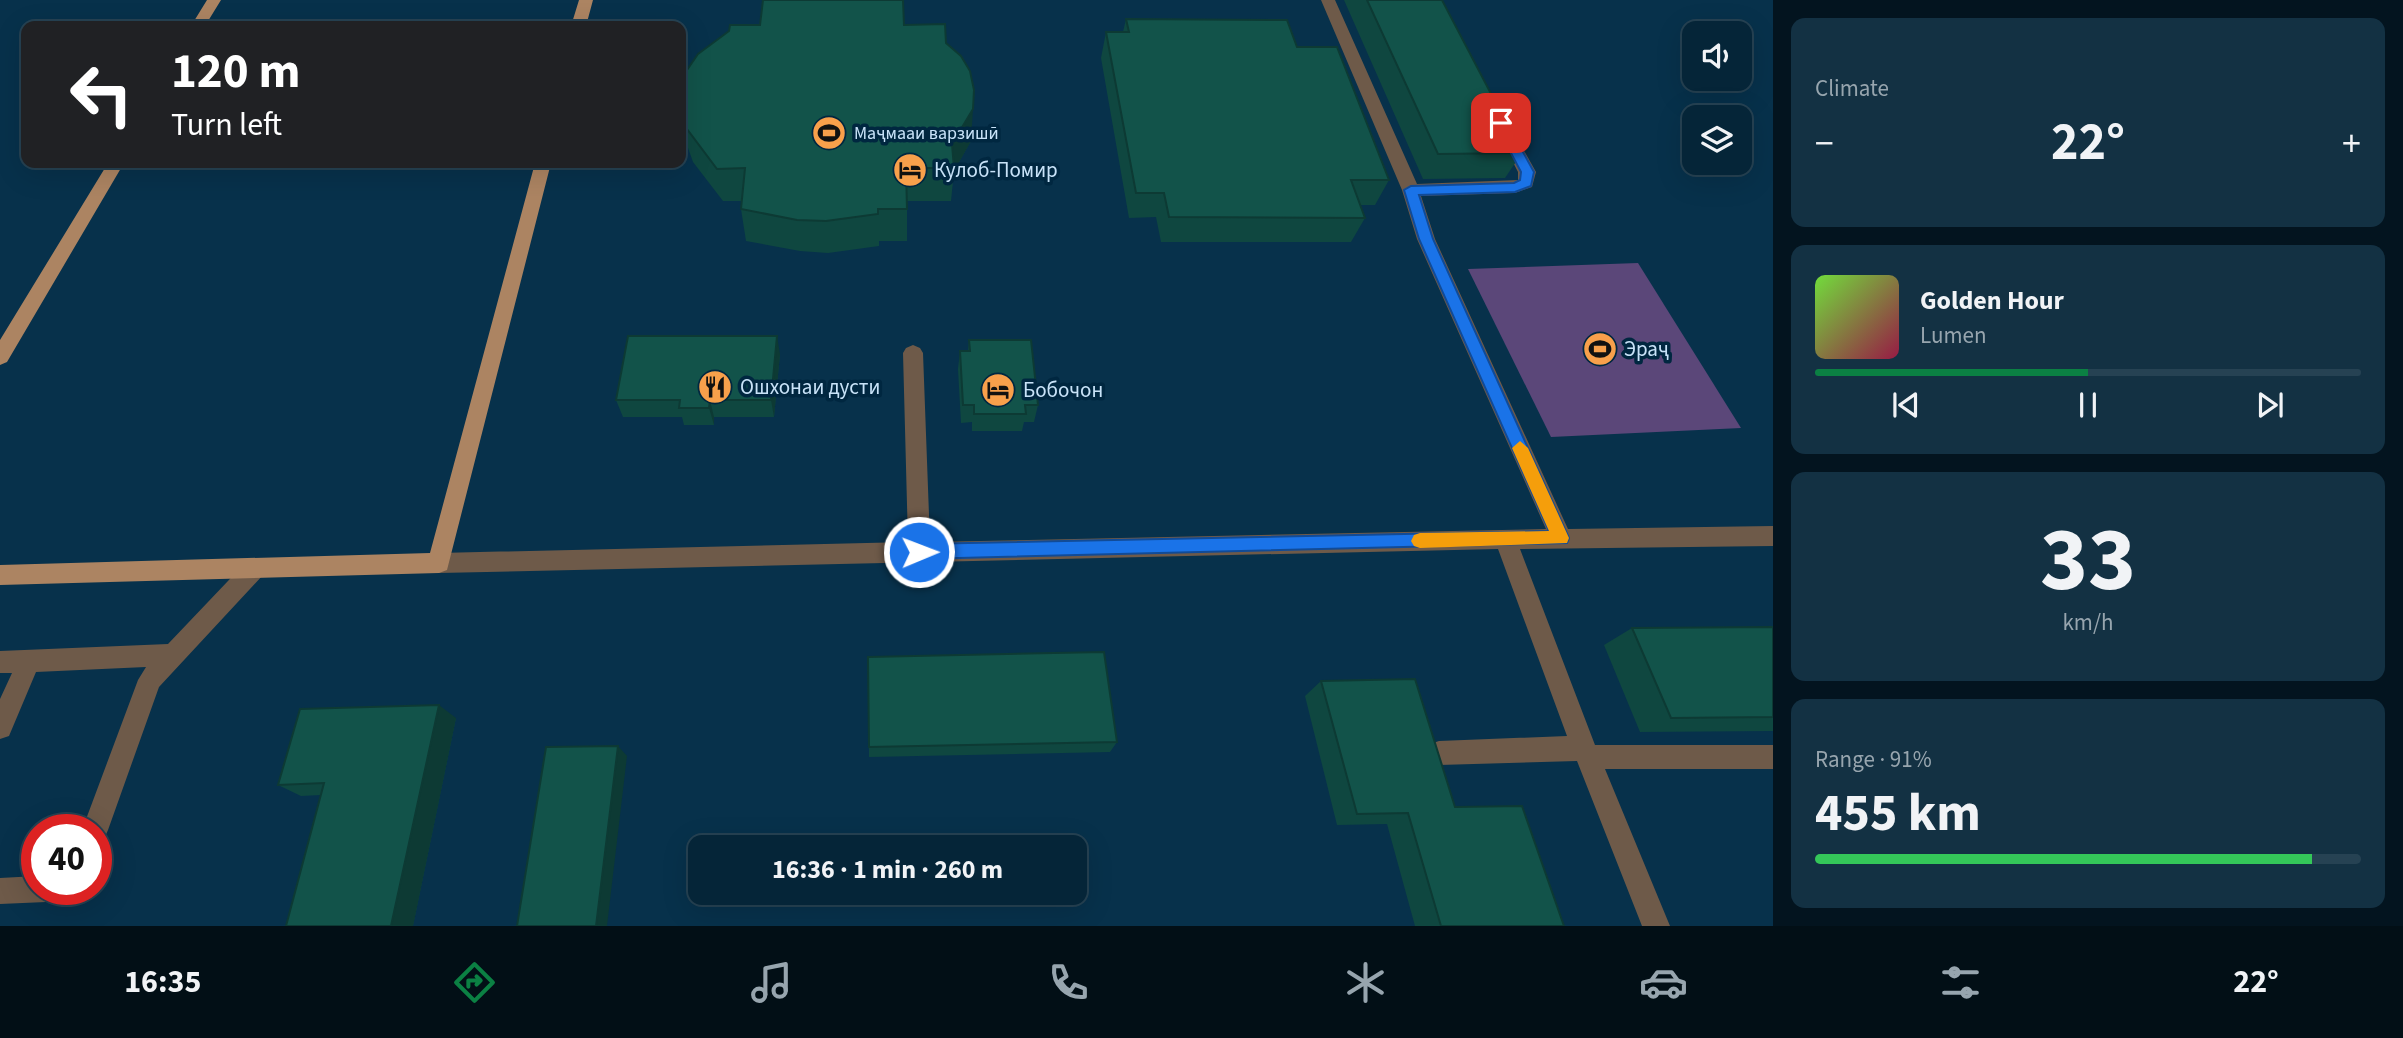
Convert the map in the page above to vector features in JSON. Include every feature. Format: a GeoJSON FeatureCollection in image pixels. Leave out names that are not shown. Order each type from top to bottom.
{"type":"FeatureCollection","features":[{"type":"Feature","properties":{"kind":"main road"},"geometry":{"type":"LineString","coordinates":[[201,21],[214,0]]}},
{"type":"Feature","properties":{"kind":"main road"},"geometry":{"type":"LineString","coordinates":[[580,21],[586,0]]}},
{"type":"Feature","properties":{"kind":"main road"},"geometry":{"type":"LineString","coordinates":[[0,357],[113,168]]}},
{"type":"Feature","properties":{"kind":"main road"},"geometry":{"type":"LineString","coordinates":[[0,575],[439,563],[542,168]]}},
{"type":"Feature","properties":{"kind":"street"},"geometry":{"type":"LineString","coordinates":[[1328,0],[1411,190],[1426,239],[1561,538]]}},
{"type":"Feature","properties":{"kind":"street"},"geometry":{"type":"LineString","coordinates":[[1411,190],[1515,187],[1527,183],[1527,172],[1501,123]]}},
{"type":"Feature","properties":{"kind":"street"},"geometry":{"type":"LineString","coordinates":[[913,353],[919,552]]}},
{"type":"Feature","properties":{"kind":"street"},"geometry":{"type":"LineString","coordinates":[[439,563],[1505,539],[1773,536]]}},
{"type":"Feature","properties":{"kind":"street"},"geometry":{"type":"LineString","coordinates":[[1505,539],[1656,926]]}},
{"type":"Feature","properties":{"kind":"street"},"geometry":{"type":"LineString","coordinates":[[101,814],[150,680],[256,568]]}},
{"type":"Feature","properties":{"kind":"street"},"geometry":{"type":"LineString","coordinates":[[0,662],[173,655]]}},
{"type":"Feature","properties":{"kind":"street"},"geometry":{"type":"LineString","coordinates":[[0,727],[29,661]]}},
{"type":"Feature","properties":{"kind":"street"},"geometry":{"type":"LineString","coordinates":[[1439,753],[1586,752],[1773,757]]}},
{"type":"Feature","properties":{"kind":"street"},"geometry":{"type":"LineString","coordinates":[[0,891],[21,890]]}},
{"type":"Feature","properties":{"kind":"shaded area","name":"Эраҷ"},"geometry":{"type":"Polygon","coordinates":[[[1638,263],[1741,428],[1551,437],[1468,269],[1638,263]]]}},
{"type":"Feature","properties":{"kind":"building","name":"Маҷмааи варзишӣ"},"geometry":{"type":"Polygon","coordinates":[[[763,0],[903,0],[904,25],[945,24],[946,43],[961,56],[970,71],[974,90],[973,109],[952,144],[954,168],[906,168],[907,209],[878,209],[878,214],[826,221],[797,220],[741,209],[745,168],[717,169],[687,129],[686,73],[698,54],[729,31],[730,25],[760,25],[763,0]]]}},
{"type":"Feature","properties":{"kind":"building"},"geometry":{"type":"Polygon","coordinates":[[[1367,0],[1442,0],[1522,153],[1438,154],[1367,0]]]}},
{"type":"Feature","properties":{"kind":"building"},"geometry":{"type":"Polygon","coordinates":[[[1126,19],[1287,20],[1297,47],[1337,47],[1389,180],[1351,180],[1365,218],[1169,217],[1164,193],[1136,193],[1106,32],[1129,32],[1126,19]]]}},
{"type":"Feature","properties":{"kind":"building"},"geometry":{"type":"Polygon","coordinates":[[[628,336],[777,336],[771,400],[710,400],[709,408],[679,408],[680,400],[616,400],[628,336]]]}},
{"type":"Feature","properties":{"kind":"building"},"geometry":{"type":"Polygon","coordinates":[[[969,340],[1031,340],[1038,405],[1025,405],[1026,414],[974,414],[974,405],[963,405],[960,351],[970,351],[969,340]]]}},
{"type":"Feature","properties":{"kind":"building"},"geometry":{"type":"Polygon","coordinates":[[[1773,627],[1773,717],[1671,718],[1632,628],[1773,627]]]}},
{"type":"Feature","properties":{"kind":"building"},"geometry":{"type":"Polygon","coordinates":[[[1104,652],[1117,742],[869,747],[868,657],[1104,652]]]}},
{"type":"Feature","properties":{"kind":"building"},"geometry":{"type":"Polygon","coordinates":[[[1415,679],[1455,807],[1522,806],[1564,926],[1441,926],[1408,813],[1357,814],[1321,681],[1415,679]]]}},
{"type":"Feature","properties":{"kind":"building"},"geometry":{"type":"Polygon","coordinates":[[[439,705],[391,926],[286,926],[324,783],[278,785],[300,709],[439,705]]]}},
{"type":"Feature","properties":{"kind":"building"},"geometry":{"type":"Polygon","coordinates":[[[618,746],[596,926],[517,926],[546,747],[618,746]]]}},
{"type":"Feature","properties":{"kind":"slow traffic"},"geometry":{"type":"LineString","coordinates":[[1420,541],[1561,538],[1520,448]]}},
{"type":"Feature","properties":{"kind":"place","name":"Маҷмааи варзишӣ"},"geometry":{"type":"Point","coordinates":[829,133]}},
{"type":"Feature","properties":{"kind":"place","name":"Кулоб-Помир"},"geometry":{"type":"Point","coordinates":[910,170]}},
{"type":"Feature","properties":{"kind":"place","name":"Эраҷ"},"geometry":{"type":"Point","coordinates":[1600,349]}},
{"type":"Feature","properties":{"kind":"place","name":"Ошхонаи дусти"},"geometry":{"type":"Point","coordinates":[715,387]}},
{"type":"Feature","properties":{"kind":"place","name":"Бобочон"},"geometry":{"type":"Point","coordinates":[998,390]}},
{"type":"Feature","properties":{"kind":"route"},"geometry":{"type":"LineString","coordinates":[[919,552],[1561,538],[1426,239],[1411,190],[1515,187],[1527,183],[1527,172],[1501,123]]}}]}
